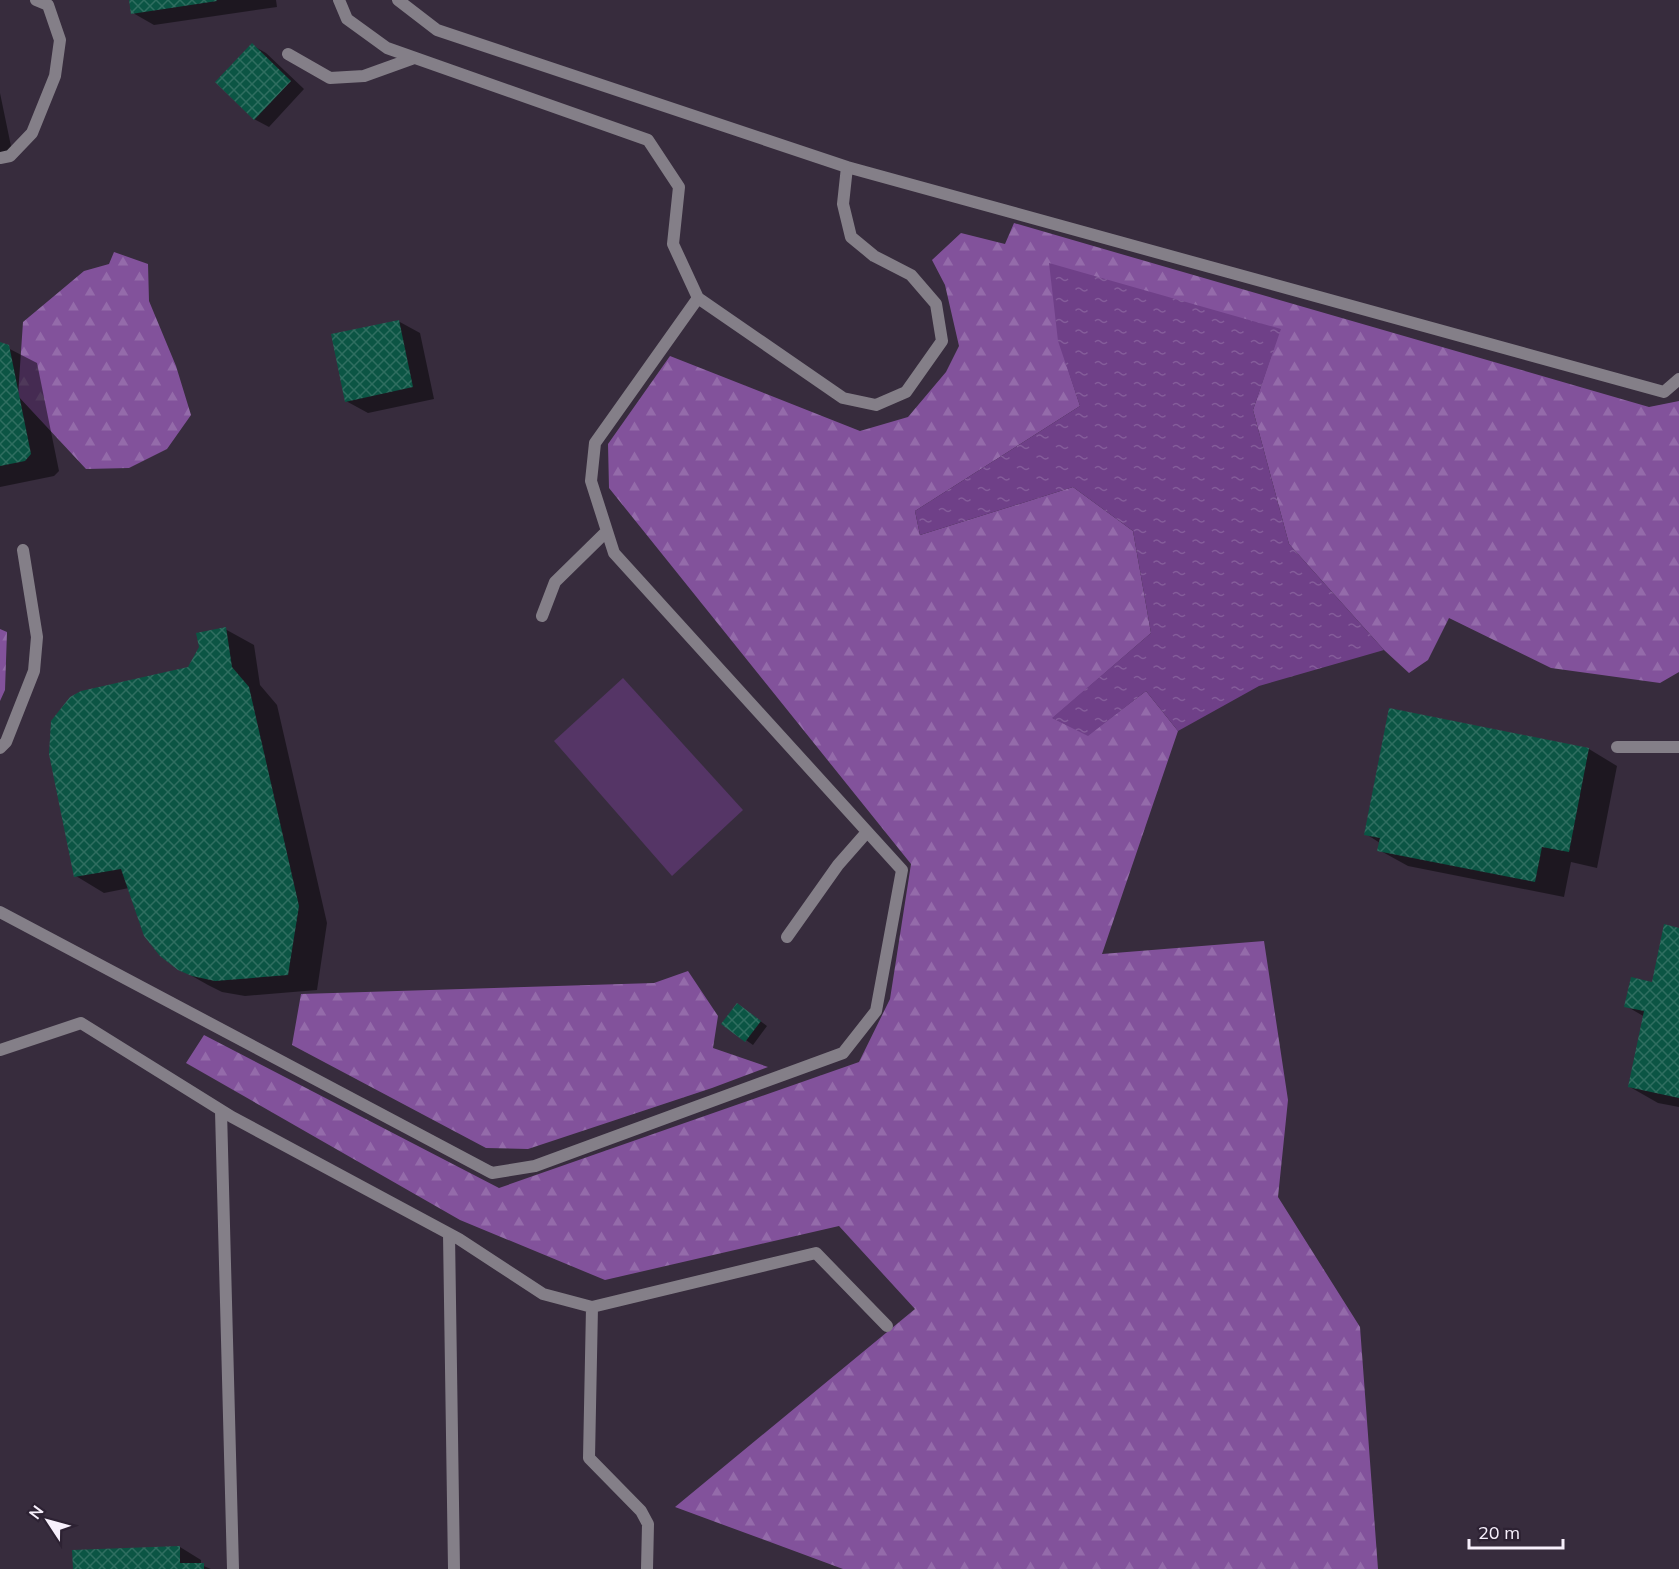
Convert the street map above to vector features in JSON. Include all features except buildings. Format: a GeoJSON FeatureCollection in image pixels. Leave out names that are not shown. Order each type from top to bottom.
{"type":"FeatureCollection","features":[{"type":"Feature","properties":{"kind":"street"},"geometry":{"type":"LineString","coordinates":[[0,158],[10,156],[32,133],[55,76],[60,40],[48,5],[36,0]]}},
{"type":"Feature","properties":{"kind":"street"},"geometry":{"type":"LineString","coordinates":[[339,0],[347,19],[387,48],[648,140],[679,187],[673,244],[698,298],[843,398],[876,405],[906,392],[942,340],[936,304],[911,275],[874,256],[851,237],[843,204],[847,167]]}},
{"type":"Feature","properties":{"kind":"street"},"geometry":{"type":"LineString","coordinates":[[398,0],[437,30],[847,167],[1664,392],[1679,379]]}},
{"type":"Feature","properties":{"kind":"street"},"geometry":{"type":"LineString","coordinates":[[288,54],[330,78],[364,76],[414,58]]}},
{"type":"Feature","properties":{"kind":"street"},"geometry":{"type":"LineString","coordinates":[[0,912],[492,1173],[535,1166],[843,1053],[876,1011],[902,870],[614,553],[591,481],[595,442],[698,298]]}},
{"type":"Feature","properties":{"kind":"street"},"geometry":{"type":"LineString","coordinates":[[542,616],[555,582],[607,531]]}},
{"type":"Feature","properties":{"kind":"street"},"geometry":{"type":"LineString","coordinates":[[0,748],[6,742],[34,671],[37,637],[23,550]]}},
{"type":"Feature","properties":{"kind":"street"},"geometry":{"type":"LineString","coordinates":[[1617,747],[1679,747]]}},
{"type":"Feature","properties":{"kind":"street"},"geometry":{"type":"LineString","coordinates":[[787,937],[838,865],[867,832]]}},
{"type":"Feature","properties":{"kind":"street"},"geometry":{"type":"LineString","coordinates":[[0,1050],[81,1023],[221,1111],[449,1234],[543,1294],[592,1307],[816,1253],[887,1326]]}},
{"type":"Feature","properties":{"kind":"street"},"geometry":{"type":"LineString","coordinates":[[221,1111],[233,1569]]}},
{"type":"Feature","properties":{"kind":"street"},"geometry":{"type":"LineString","coordinates":[[449,1234],[454,1569]]}},
{"type":"Feature","properties":{"kind":"street"},"geometry":{"type":"LineString","coordinates":[[592,1307],[589,1458],[641,1511],[648,1524],[647,1569]]}},
{"type":"Feature","properties":{"kind":"green space"},"geometry":{"type":"Polygon","coordinates":[[[1014,223],[1649,407],[1679,401],[1679,672],[1660,683],[1551,668],[1449,618],[1428,660],[1409,673],[1384,650],[1289,544],[1253,410],[1280,329],[1059,341],[1080,406],[915,511],[920,535],[1073,487],[1133,531],[1151,633],[1053,718],[1088,735],[1146,691],[1178,731],[1102,954],[1264,941],[1288,1100],[1278,1197],[1360,1327],[1378,1569],[843,1569],[675,1507],[915,1309],[839,1226],[605,1280],[460,1220],[186,1063],[204,1035],[499,1188],[859,1062],[890,999],[911,864],[609,488],[608,444],[670,356],[860,431],[908,417],[946,372],[959,346],[945,285],[932,260],[961,233],[1005,244],[1014,223]]]}},
{"type":"Feature","properties":{"kind":"green space"},"geometry":{"type":"Polygon","coordinates":[[[114,252],[148,264],[149,301],[176,366],[191,415],[167,449],[129,468],[86,469],[18,396],[23,322],[84,271],[109,264],[114,252]]]}},
{"type":"Feature","properties":{"kind":"green space"},"geometry":{"type":"Polygon","coordinates":[[[0,629],[7,632],[5,690],[0,701],[0,629]]]}},
{"type":"Feature","properties":{"kind":"green space"},"geometry":{"type":"Polygon","coordinates":[[[688,971],[718,1016],[713,1048],[768,1067],[528,1149],[486,1148],[292,1045],[301,994],[654,983],[688,971]]]}},
{"type":"Feature","properties":{"kind":"shaded area"},"geometry":{"type":"Polygon","coordinates":[[[623,678],[743,810],[672,876],[554,741],[623,678]]]}},
{"type":"Feature","properties":{"kind":"water"},"geometry":{"type":"Polygon","coordinates":[[[1049,263],[1281,329],[1253,410],[1289,544],[1384,650],[1259,686],[1178,731],[1146,691],[1088,736],[1052,718],[1151,633],[1133,531],[1073,487],[920,535],[915,511],[1080,406],[1058,341],[1049,263]]]}}]}
